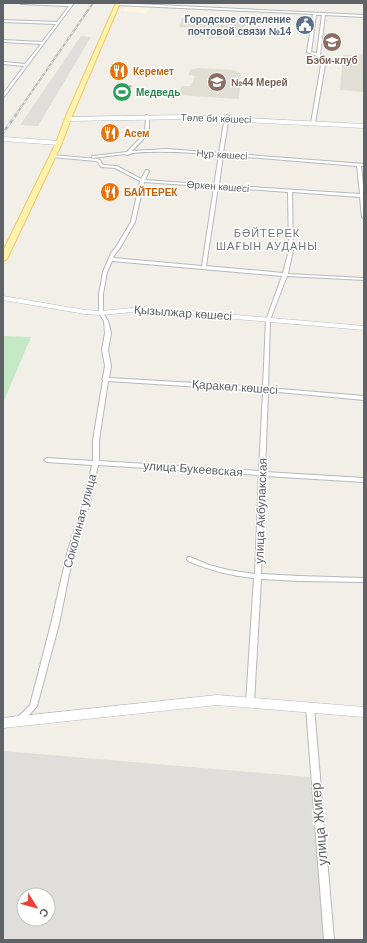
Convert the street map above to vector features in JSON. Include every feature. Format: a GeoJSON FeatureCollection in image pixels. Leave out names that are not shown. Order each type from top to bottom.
{"type":"FeatureCollection","features":[{"type":"Feature","properties":{"kind":"main road"},"geometry":{"type":"LineString","coordinates":[[3,259],[59,143],[68,117],[117,3]]}},
{"type":"Feature","properties":{"kind":"main road","name":"Төле би көшесі"},"geometry":{"type":"LineString","coordinates":[[68,117],[145,114],[364,125]]}},
{"type":"Feature","properties":{"kind":"main road","name":"Төле би көшесі"},"geometry":{"type":"LineString","coordinates":[[68,117],[227,117]]}},
{"type":"Feature","properties":{"kind":"main road"},"geometry":{"type":"LineString","coordinates":[[3,140],[59,143]]}},
{"type":"Feature","properties":{"kind":"main road","name":"Қызылжар көшесі"},"geometry":{"type":"LineString","coordinates":[[3,298],[85,312],[101,313],[143,309],[364,328]]}},
{"type":"Feature","properties":{"kind":"main road"},"geometry":{"type":"LineString","coordinates":[[3,724],[217,700],[364,712]]}},
{"type":"Feature","properties":{"kind":"street"},"geometry":{"type":"LineString","coordinates":[[21,3],[72,4]]}},
{"type":"Feature","properties":{"kind":"street"},"geometry":{"type":"LineString","coordinates":[[117,3],[364,16]]}},
{"type":"Feature","properties":{"kind":"street"},"geometry":{"type":"LineString","coordinates":[[3,96],[5,90],[26,65],[72,4]]}},
{"type":"Feature","properties":{"kind":"street"},"geometry":{"type":"LineString","coordinates":[[316,13],[309,52],[318,55]]}},
{"type":"Feature","properties":{"kind":"street"},"geometry":{"type":"LineString","coordinates":[[313,122],[323,65],[318,55],[324,14]]}},
{"type":"Feature","properties":{"kind":"street"},"geometry":{"type":"LineString","coordinates":[[3,21],[57,23]]}},
{"type":"Feature","properties":{"kind":"street"},"geometry":{"type":"LineString","coordinates":[[3,41],[42,43]]}},
{"type":"Feature","properties":{"kind":"street"},"geometry":{"type":"LineString","coordinates":[[3,63],[26,65]]}},
{"type":"Feature","properties":{"kind":"street"},"geometry":{"type":"LineString","coordinates":[[127,154],[146,133],[147,116]]}},
{"type":"Feature","properties":{"kind":"street"},"geometry":{"type":"LineString","coordinates":[[204,267],[227,117]]}},
{"type":"Feature","properties":{"kind":"street","name":"Нұр көшесі"},"geometry":{"type":"LineString","coordinates":[[80,159],[167,150],[362,165]]}},
{"type":"Feature","properties":{"kind":"street"},"geometry":{"type":"LineString","coordinates":[[52,156],[80,159]]}},
{"type":"Feature","properties":{"kind":"street","name":"Өркен көшесі"},"geometry":{"type":"LineString","coordinates":[[80,159],[99,161],[102,166],[116,167],[142,181],[362,196]]}},
{"type":"Feature","properties":{"kind":"street"},"geometry":{"type":"LineString","coordinates":[[362,165],[364,217]]}},
{"type":"Feature","properties":{"kind":"street"},"geometry":{"type":"LineString","coordinates":[[101,313],[105,272],[113,253],[118,248],[133,222],[142,181],[147,171]]}},
{"type":"Feature","properties":{"kind":"street","name":"улица Акбулакская"},"geometry":{"type":"LineString","coordinates":[[250,703],[263,473],[264,389],[268,320],[285,275],[291,250],[290,191]]}},
{"type":"Feature","properties":{"kind":"street"},"geometry":{"type":"LineString","coordinates":[[110,259],[285,275],[364,279]]}},
{"type":"Feature","properties":{"kind":"street","name":"Соколиная улица"},"geometry":{"type":"LineString","coordinates":[[18,722],[33,706],[55,624],[71,550],[87,502],[96,462],[96,440],[108,366],[105,350],[108,333],[106,322],[101,313]]}},
{"type":"Feature","properties":{"kind":"street","name":"Қаракөл көшесі"},"geometry":{"type":"LineString","coordinates":[[105,379],[264,389],[364,398]]}},
{"type":"Feature","properties":{"kind":"street","name":"улица Букеевская"},"geometry":{"type":"LineString","coordinates":[[47,460],[364,480]]}},
{"type":"Feature","properties":{"kind":"street"},"geometry":{"type":"LineString","coordinates":[[190,558],[197,562],[229,572],[258,576],[364,580]]}},
{"type":"Feature","properties":{"kind":"street","name":"улица Жигер"},"geometry":{"type":"LineString","coordinates":[[310,707],[329,940]]}},
{"type":"Feature","properties":{"kind":"shaded area"},"geometry":{"type":"Polygon","coordinates":[[[125,7],[150,7],[146,13],[123,11],[125,7]]]}},
{"type":"Feature","properties":{"kind":"shaded area"},"geometry":{"type":"Polygon","coordinates":[[[182,18],[244,20],[243,23],[246,23],[241,37],[188,37],[192,28],[179,27],[182,18]]]}},
{"type":"Feature","properties":{"kind":"shaded area"},"geometry":{"type":"Polygon","coordinates":[[[81,36],[91,37],[38,126],[20,125],[81,36]]]}},
{"type":"Feature","properties":{"kind":"shaded area"},"geometry":{"type":"Polygon","coordinates":[[[364,54],[364,92],[340,90],[343,55],[364,54]]]}},
{"type":"Feature","properties":{"kind":"shaded area","name":"№44 Мерей"},"geometry":{"type":"Polygon","coordinates":[[[191,69],[232,70],[241,73],[239,99],[177,95],[182,86],[191,86],[195,76],[188,75],[191,69]]]}},
{"type":"Feature","properties":{"kind":"shaded area"},"geometry":{"type":"Polygon","coordinates":[[[3,751],[310,777],[324,940],[3,940],[3,751]]]}},
{"type":"Feature","properties":{"kind":"green space"},"geometry":{"type":"Polygon","coordinates":[[[3,336],[31,337],[3,403],[3,336]]]}},
{"type":"Feature","properties":{"kind":"building"},"geometry":{"type":"Polygon","coordinates":[[[118,86],[131,86],[128,92],[115,92],[118,86]]]}},
{"type":"Feature","properties":{"kind":"railway"},"geometry":{"type":"LineString","coordinates":[[17,113],[93,3]]}},
{"type":"Feature","properties":{"kind":"railway"},"geometry":{"type":"LineString","coordinates":[[3,133],[18,112]]}},
{"type":"Feature","properties":{"kind":"place","name":"Городское отделение почтовой связи №14"},"geometry":{"type":"Point","coordinates":[305,25]}},
{"type":"Feature","properties":{"kind":"place","name":"Бэби-клуб"},"geometry":{"type":"Point","coordinates":[332,42]}},
{"type":"Feature","properties":{"kind":"place","name":"Керемет"},"geometry":{"type":"Point","coordinates":[119,71]}},
{"type":"Feature","properties":{"kind":"place","name":"№44 Мерей"},"geometry":{"type":"Point","coordinates":[217,82]}},
{"type":"Feature","properties":{"kind":"place","name":"Медведь"},"geometry":{"type":"Point","coordinates":[122,92]}},
{"type":"Feature","properties":{"kind":"place","name":"Асем"},"geometry":{"type":"Point","coordinates":[110,133]}},
{"type":"Feature","properties":{"kind":"place","name":"БАЙТЕРЕК"},"geometry":{"type":"Point","coordinates":[110,192]}},
{"type":"Feature","properties":{"kind":"district","name":"БӘЙТЕРЕК ШАҒЫН АУДАНЫ"},"geometry":{"type":"Point","coordinates":[267,239]}}]}
